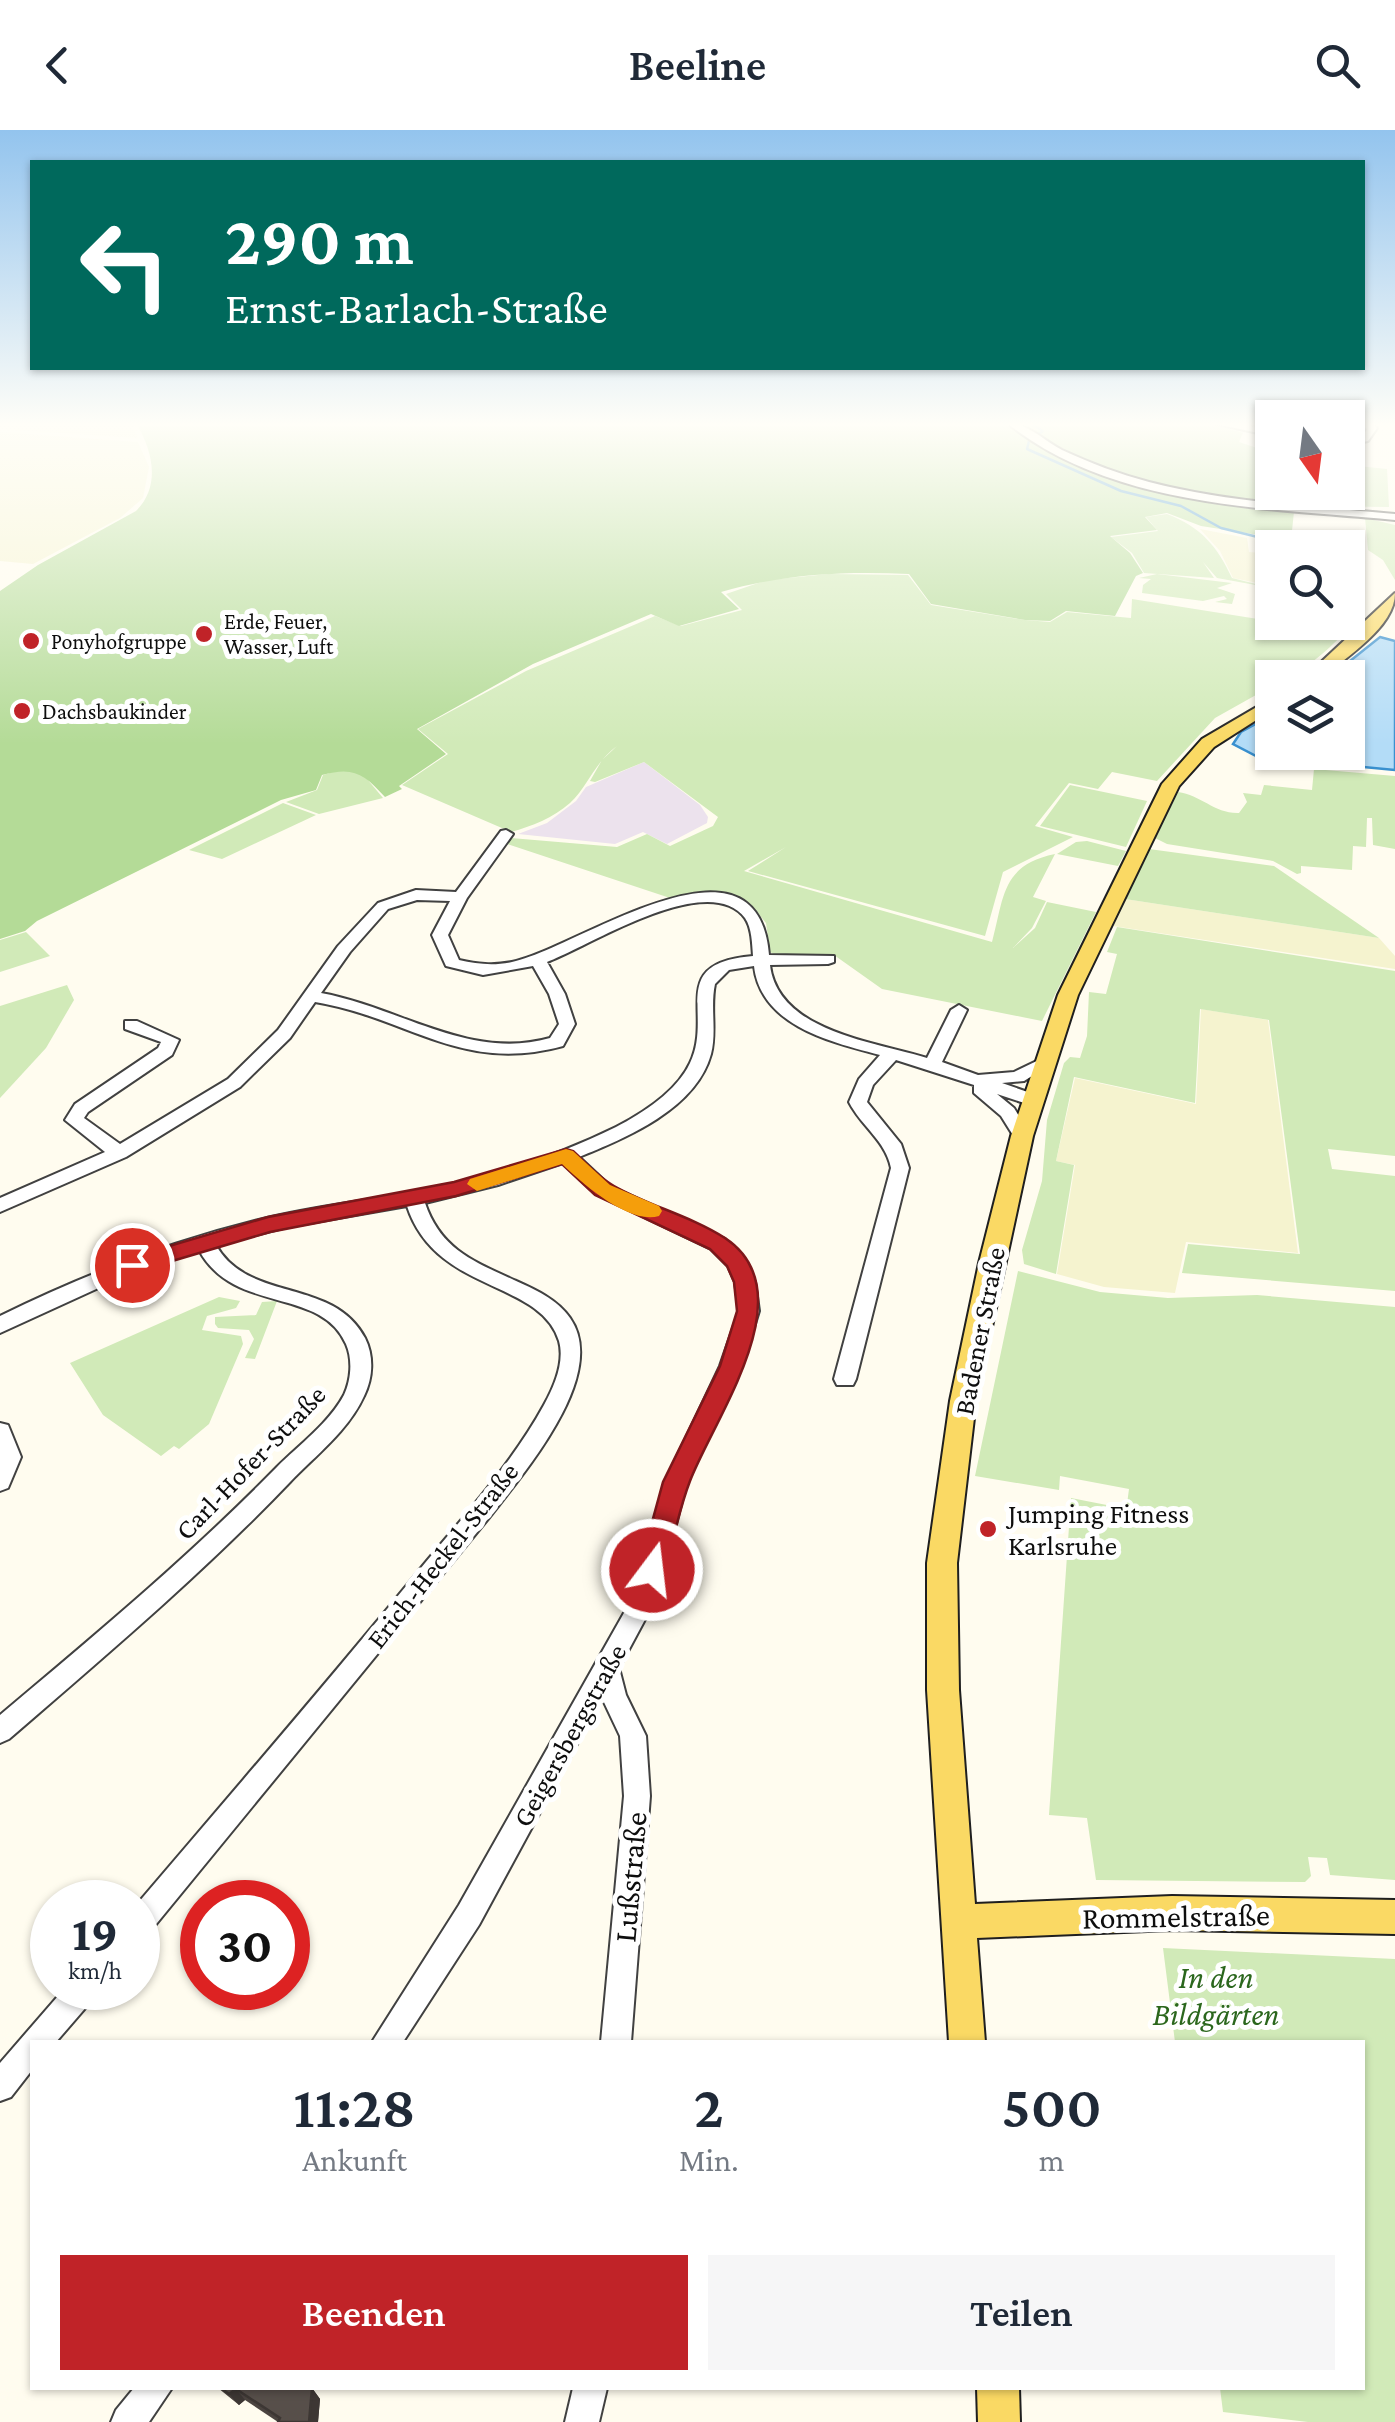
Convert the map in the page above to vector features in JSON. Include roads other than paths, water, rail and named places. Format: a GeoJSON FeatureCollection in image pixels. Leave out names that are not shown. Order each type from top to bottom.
{"type":"FeatureCollection","features":[{"type":"Feature","properties":{"kind":"main road"},"geometry":{"type":"LineString","coordinates":[[1333,660],[1367,631],[1395,596]]}},
{"type":"Feature","properties":{"kind":"main road","name":"Badener Straße"},"geometry":{"type":"LineString","coordinates":[[967,2040],[943,1690],[942,1563],[962,1401],[1022,1136],[1068,996],[1171,784],[1208,742],[1255,713]]}},
{"type":"Feature","properties":{"kind":"main road","name":"Rommelstraße"},"geometry":{"type":"LineString","coordinates":[[958,1922],[1172,1913],[1395,1917]]}},
{"type":"Feature","properties":{"kind":"main road"},"geometry":{"type":"LineString","coordinates":[[998,2390],[999,2422]]}},
{"type":"Feature","properties":{"kind":"street"},"geometry":{"type":"LineString","coordinates":[[506,834],[460,896],[440,936],[452,963],[482,971],[516,967],[657,905],[697,898],[720,900],[747,912],[760,933],[768,990],[786,1011],[836,1035],[1033,1100]]}},
{"type":"Feature","properties":{"kind":"street"},"geometry":{"type":"LineString","coordinates":[[0,1206],[118,1153],[234,1084],[264,1058],[355,935],[383,906],[416,895],[460,896]]}},
{"type":"Feature","properties":{"kind":"street"},"geometry":{"type":"LineString","coordinates":[[312,996],[377,1012],[452,1043],[515,1054],[558,1042],[567,1024],[538,958]]}},
{"type":"Feature","properties":{"kind":"street"},"geometry":{"type":"LineString","coordinates":[[0,1325],[132,1265],[204,1241],[315,1214],[489,1181],[566,1156],[642,1121],[673,1096],[700,1062],[706,1040],[706,979],[732,964],[828,959]]}},
{"type":"Feature","properties":{"kind":"street"},"geometry":{"type":"LineString","coordinates":[[932,1064],[959,1010]]}},
{"type":"Feature","properties":{"kind":"street"},"geometry":{"type":"LineString","coordinates":[[118,1153],[74,1120],[81,1108],[166,1051],[170,1040],[131,1025]]}},
{"type":"Feature","properties":{"kind":"street"},"geometry":{"type":"LineString","coordinates":[[845,1380],[900,1168],[895,1144],[865,1118],[858,1102],[865,1084],[894,1052]]}},
{"type":"Feature","properties":{"kind":"street"},"geometry":{"type":"LineString","coordinates":[[962,1076],[1005,1080],[1045,1062]]}},
{"type":"Feature","properties":{"kind":"street"},"geometry":{"type":"LineString","coordinates":[[962,1076],[1008,1112],[1022,1136]]}},
{"type":"Feature","properties":{"kind":"street","name":"Geigersbergstraße"},"geometry":{"type":"LineString","coordinates":[[387,2040],[469,1914],[644,1599],[676,1482],[732,1366],[747,1319],[748,1302],[737,1262],[718,1244],[602,1190],[566,1156]]}},
{"type":"Feature","properties":{"kind":"street","name":"Erich-Heckel-Straße"},"geometry":{"type":"LineString","coordinates":[[160,1898],[490,1501],[549,1415],[564,1382],[572,1346],[560,1317],[538,1300],[471,1271],[444,1252],[429,1236],[414,1198]]}},
{"type":"Feature","properties":{"kind":"street","name":"Carl-Hofer-Straße"},"geometry":{"type":"LineString","coordinates":[[0,1731],[187,1570],[338,1420],[359,1384],[360,1356],[355,1338],[342,1321],[318,1305],[262,1291],[228,1276],[214,1262],[204,1241]]}},
{"type":"Feature","properties":{"kind":"street"},"geometry":{"type":"LineString","coordinates":[[0,1431],[10,1457],[0,1482]]}},
{"type":"Feature","properties":{"kind":"street","name":"Lußstraße"},"geometry":{"type":"LineString","coordinates":[[606,1668],[633,1736],[637,1796],[616,2040]]}},
{"type":"Feature","properties":{"kind":"street"},"geometry":{"type":"LineString","coordinates":[[578,1718],[622,1715]]}},
{"type":"Feature","properties":{"kind":"street"},"geometry":{"type":"LineString","coordinates":[[39,2040],[65,2010]]}},
{"type":"Feature","properties":{"kind":"street"},"geometry":{"type":"LineString","coordinates":[[0,2086],[30,2051]]}},
{"type":"Feature","properties":{"kind":"street"},"geometry":{"type":"LineString","coordinates":[[128,2422],[153,2390]]}},
{"type":"Feature","properties":{"kind":"street"},"geometry":{"type":"LineString","coordinates":[[582,2422],[590,2390]]}},
{"type":"Feature","properties":{"kind":"water"},"geometry":{"type":"Polygon","coordinates":[[[1380,637],[1395,641],[1395,770],[1365,767],[1365,660],[1351,660],[1380,637]]]}},
{"type":"Feature","properties":{"kind":"water"},"geometry":{"type":"Polygon","coordinates":[[[1255,724],[1255,755],[1233,744],[1241,732],[1255,724]]]}},
{"type":"Feature","properties":{"kind":"waterway"},"geometry":{"type":"LineString","coordinates":[[1229,530],[1255,536]]}},
{"type":"Feature","properties":{"kind":"place","name":"Erde, Feuer, Wasser, Luft"},"geometry":{"type":"Point","coordinates":[204,634]}},
{"type":"Feature","properties":{"kind":"place","name":"Ponyhofgruppe"},"geometry":{"type":"Point","coordinates":[31,641]}},
{"type":"Feature","properties":{"kind":"place","name":"Dachsbaukinder"},"geometry":{"type":"Point","coordinates":[22,711]}},
{"type":"Feature","properties":{"kind":"place","name":"Jumping Fitness Karlsruhe"},"geometry":{"type":"Point","coordinates":[988,1529]}},
{"type":"Feature","properties":{"kind":"park label","name":"In den Bildgärten"},"geometry":{"type":"Point","coordinates":[1216,1996]}}]}
